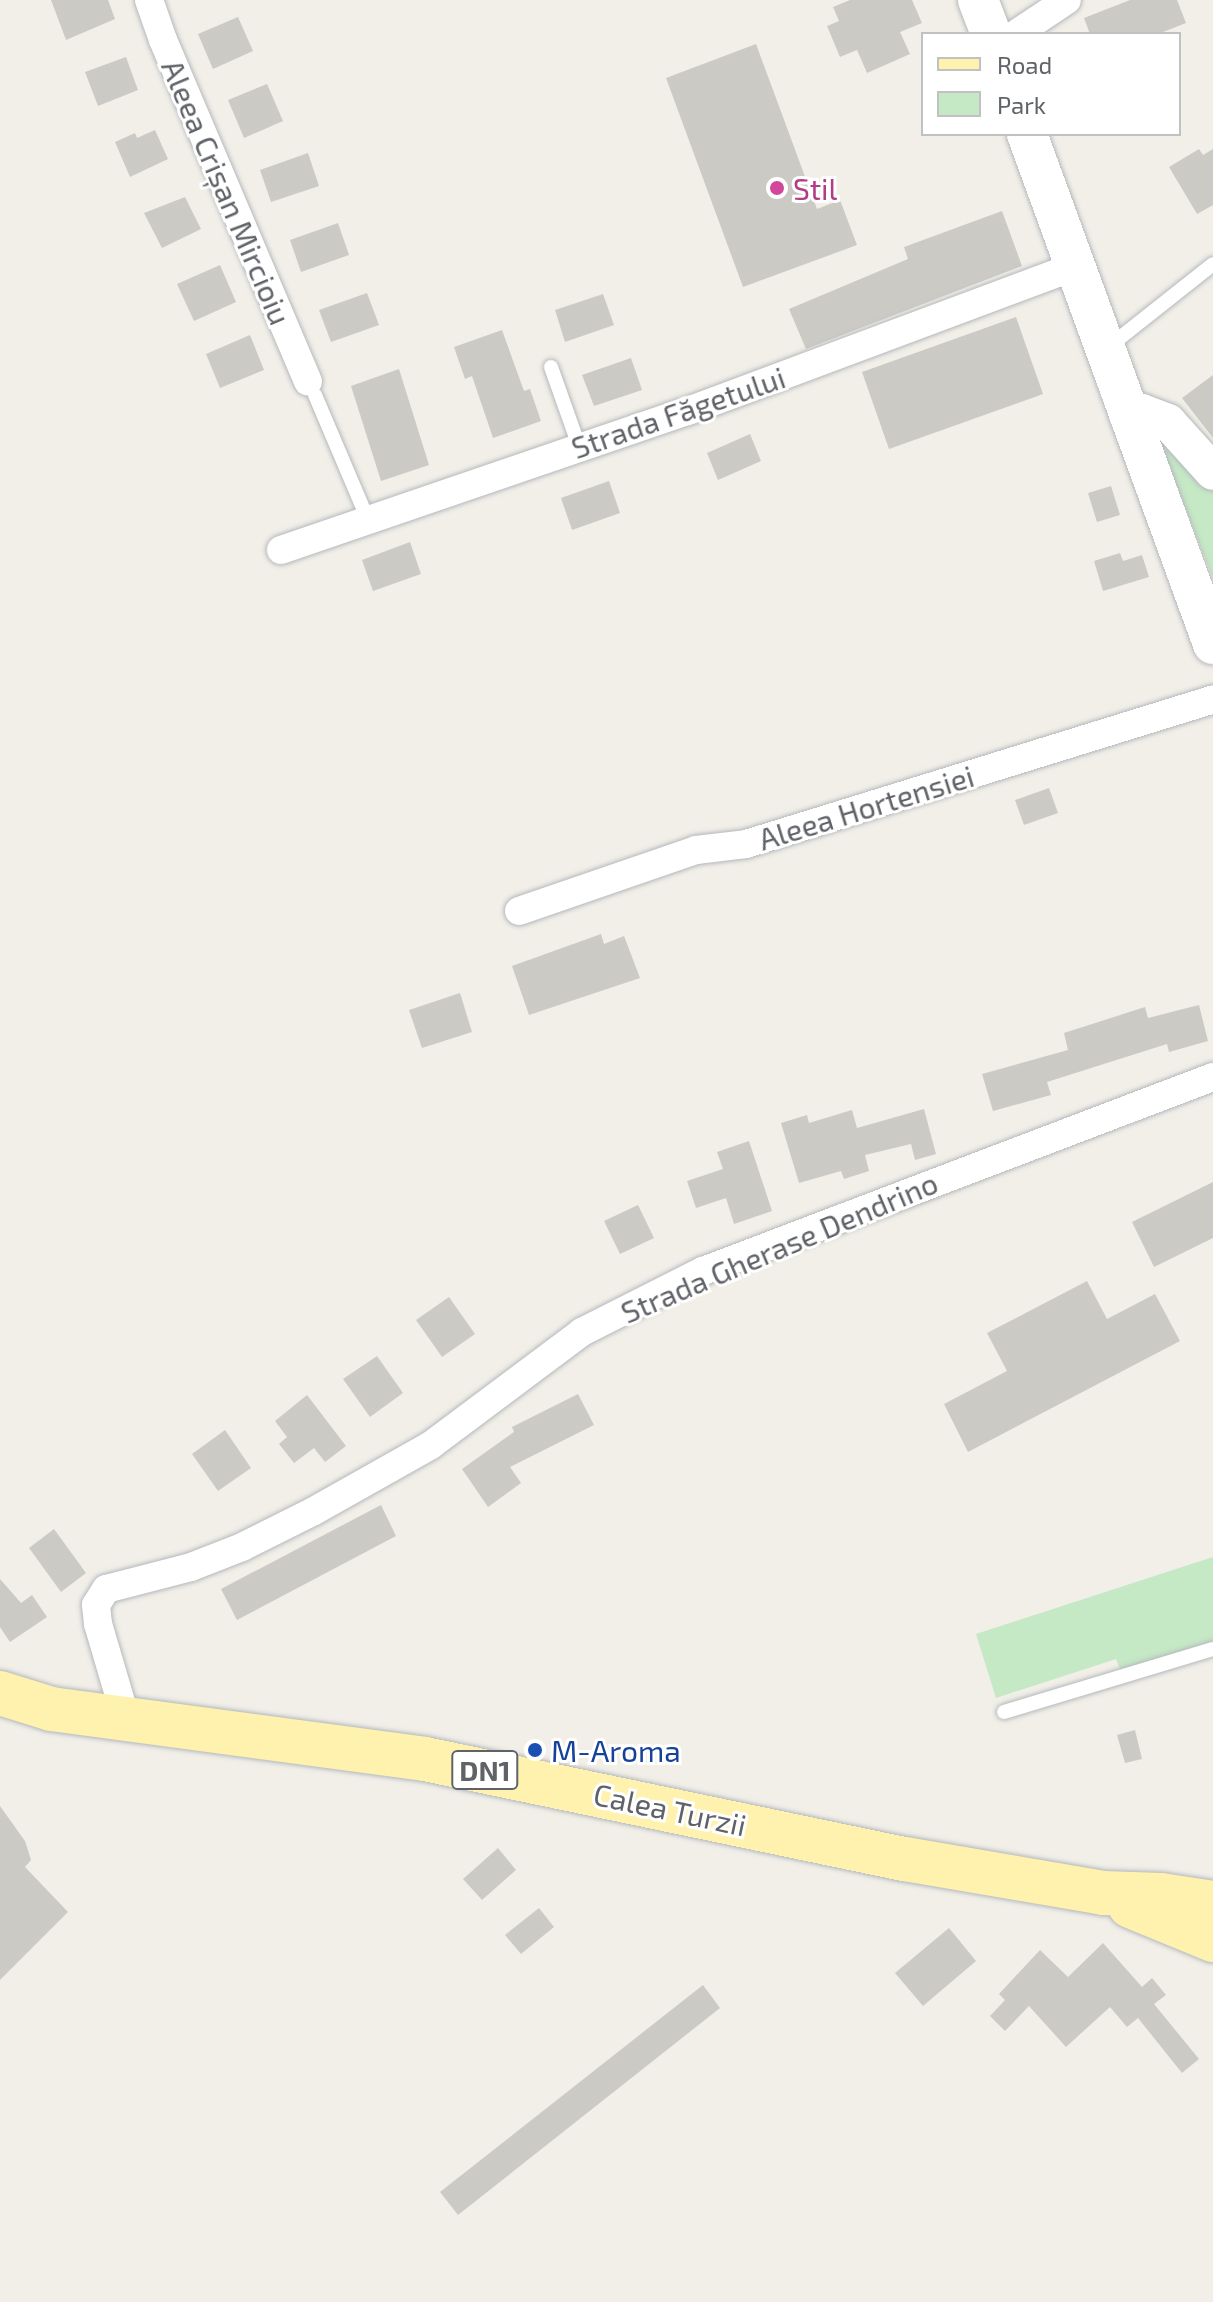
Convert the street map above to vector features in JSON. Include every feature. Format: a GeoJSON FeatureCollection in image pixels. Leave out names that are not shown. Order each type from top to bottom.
{"type":"FeatureCollection","features":[{"type":"Feature","properties":{"kind":"main road"},"geometry":{"type":"LineString","coordinates":[[978,0],[990,32]]}},
{"type":"Feature","properties":{"kind":"main road"},"geometry":{"type":"LineString","coordinates":[[1028,136],[1213,644]]}},
{"type":"Feature","properties":{"kind":"main road","name":"Calea Turzii"},"geometry":{"type":"LineString","coordinates":[[0,1693],[51,1709],[425,1759],[905,1859],[1103,1893],[1161,1895],[1213,1903]]}},
{"type":"Feature","properties":{"kind":"main road","name":"Calea Turzii"},"geometry":{"type":"LineString","coordinates":[[1103,1893],[1213,1940]]}},
{"type":"Feature","properties":{"kind":"street","name":"Aleea Crișan Mircioiu"},"geometry":{"type":"LineString","coordinates":[[149,0],[181,83],[312,389]]}},
{"type":"Feature","properties":{"kind":"street"},"geometry":{"type":"LineString","coordinates":[[1019,32],[1067,0]]}},
{"type":"Feature","properties":{"kind":"street","name":"Strada Făgetului"},"geometry":{"type":"LineString","coordinates":[[281,550],[702,405],[1074,267]]}},
{"type":"Feature","properties":{"kind":"street"},"geometry":{"type":"LineString","coordinates":[[1127,415],[1142,412],[1168,422],[1213,472]]}},
{"type":"Feature","properties":{"kind":"street","name":"Aleea Hortensiei"},"geometry":{"type":"LineString","coordinates":[[519,911],[696,850],[746,844],[1213,699]]}},
{"type":"Feature","properties":{"kind":"street","name":"Strada Gherase Dendrino"},"geometry":{"type":"LineString","coordinates":[[126,1719],[109,1651],[98,1624],[96,1605],[106,1589],[191,1567],[242,1547],[314,1511],[431,1445],[582,1332],[689,1278],[1213,1077]]}},
{"type":"Feature","properties":{"kind":"lane"},"geometry":{"type":"LineString","coordinates":[[1104,350],[1213,264]]}},
{"type":"Feature","properties":{"kind":"lane"},"geometry":{"type":"LineString","coordinates":[[551,367],[579,446]]}},
{"type":"Feature","properties":{"kind":"lane"},"geometry":{"type":"LineString","coordinates":[[312,389],[369,522]]}},
{"type":"Feature","properties":{"kind":"lane"},"geometry":{"type":"LineString","coordinates":[[1004,1712],[1213,1649]]}},
{"type":"Feature","properties":{"kind":"green space"},"geometry":{"type":"Polygon","coordinates":[[[1181,446],[1213,480],[1213,578],[1163,451],[1181,446]]]}},
{"type":"Feature","properties":{"kind":"green space"},"geometry":{"type":"Polygon","coordinates":[[[1213,1557],[1213,1643],[1121,1672],[1116,1659],[996,1698],[976,1634],[1213,1557]]]}},
{"type":"Feature","properties":{"kind":"building"},"geometry":{"type":"Polygon","coordinates":[[[51,0],[108,0],[115,19],[66,40],[51,0]]]}},
{"type":"Feature","properties":{"kind":"building"},"geometry":{"type":"Polygon","coordinates":[[[850,0],[912,0],[922,23],[900,32],[910,54],[867,73],[857,50],[840,57],[827,26],[839,21],[833,7],[850,0]]]}},
{"type":"Feature","properties":{"kind":"building"},"geometry":{"type":"Polygon","coordinates":[[[1130,0],[1177,0],[1186,23],[1163,32],[1089,32],[1084,18],[1130,0]]]}},
{"type":"Feature","properties":{"kind":"building"},"geometry":{"type":"Polygon","coordinates":[[[238,17],[253,51],[213,69],[198,34],[238,17]]]}},
{"type":"Feature","properties":{"kind":"building"},"geometry":{"type":"Polygon","coordinates":[[[756,44],[817,209],[840,200],[857,245],[743,287],[666,78],[756,44]]]}},
{"type":"Feature","properties":{"kind":"building"},"geometry":{"type":"Polygon","coordinates":[[[126,57],[138,90],[98,106],[85,72],[126,57]]]}},
{"type":"Feature","properties":{"kind":"building"},"geometry":{"type":"Polygon","coordinates":[[[267,84],[283,121],[244,138],[228,100],[267,84]]]}},
{"type":"Feature","properties":{"kind":"building"},"geometry":{"type":"Polygon","coordinates":[[[155,130],[168,159],[130,177],[115,142],[135,133],[137,138],[155,130]]]}},
{"type":"Feature","properties":{"kind":"building"},"geometry":{"type":"Polygon","coordinates":[[[1199,149],[1203,155],[1213,149],[1213,205],[1197,214],[1169,167],[1199,149]]]}},
{"type":"Feature","properties":{"kind":"building"},"geometry":{"type":"Polygon","coordinates":[[[308,153],[319,186],[271,202],[260,170],[308,153]]]}},
{"type":"Feature","properties":{"kind":"building"},"geometry":{"type":"Polygon","coordinates":[[[185,197],[201,229],[162,248],[144,213],[185,197]]]}},
{"type":"Feature","properties":{"kind":"building"},"geometry":{"type":"Polygon","coordinates":[[[1002,211],[1022,266],[806,349],[789,309],[908,259],[904,247],[1002,211]]]}},
{"type":"Feature","properties":{"kind":"building"},"geometry":{"type":"Polygon","coordinates":[[[338,223],[349,255],[301,272],[290,240],[338,223]]]}},
{"type":"Feature","properties":{"kind":"building"},"geometry":{"type":"Polygon","coordinates":[[[220,265],[236,302],[194,321],[177,284],[220,265]]]}},
{"type":"Feature","properties":{"kind":"building"},"geometry":{"type":"Polygon","coordinates":[[[367,293],[379,325],[331,342],[319,310],[367,293]]]}},
{"type":"Feature","properties":{"kind":"building"},"geometry":{"type":"Polygon","coordinates":[[[603,294],[614,325],[565,342],[555,310],[603,294]]]}},
{"type":"Feature","properties":{"kind":"building"},"geometry":{"type":"Polygon","coordinates":[[[1016,317],[1043,394],[889,449],[862,372],[1016,317]]]}},
{"type":"Feature","properties":{"kind":"building"},"geometry":{"type":"Polygon","coordinates":[[[502,330],[524,391],[530,389],[541,421],[493,438],[472,376],[465,379],[454,347],[502,330]]]}},
{"type":"Feature","properties":{"kind":"building"},"geometry":{"type":"Polygon","coordinates":[[[250,335],[264,370],[220,388],[206,354],[250,335]]]}},
{"type":"Feature","properties":{"kind":"building"},"geometry":{"type":"Polygon","coordinates":[[[631,358],[642,390],[594,406],[582,375],[631,358]]]}},
{"type":"Feature","properties":{"kind":"building"},"geometry":{"type":"Polygon","coordinates":[[[399,369],[429,465],[381,481],[351,386],[399,369]]]}},
{"type":"Feature","properties":{"kind":"building"},"geometry":{"type":"Polygon","coordinates":[[[1213,375],[1213,438],[1182,398],[1213,375]]]}},
{"type":"Feature","properties":{"kind":"building"},"geometry":{"type":"Polygon","coordinates":[[[750,434],[761,461],[718,480],[707,453],[750,434]]]}},
{"type":"Feature","properties":{"kind":"building"},"geometry":{"type":"Polygon","coordinates":[[[609,481],[620,513],[572,530],[561,498],[609,481]]]}},
{"type":"Feature","properties":{"kind":"building"},"geometry":{"type":"Polygon","coordinates":[[[1111,486],[1120,515],[1097,522],[1088,493],[1111,486]]]}},
{"type":"Feature","properties":{"kind":"building"},"geometry":{"type":"Polygon","coordinates":[[[410,542],[421,574],[373,591],[362,560],[410,542]]]}},
{"type":"Feature","properties":{"kind":"building"},"geometry":{"type":"Polygon","coordinates":[[[1120,553],[1123,561],[1142,555],[1149,577],[1103,591],[1094,561],[1120,553]]]}},
{"type":"Feature","properties":{"kind":"building"},"geometry":{"type":"Polygon","coordinates":[[[1049,788],[1058,813],[1024,825],[1015,800],[1049,788]]]}},
{"type":"Feature","properties":{"kind":"building"},"geometry":{"type":"Polygon","coordinates":[[[601,934],[604,944],[624,936],[640,978],[529,1015],[512,966],[601,934]]]}},
{"type":"Feature","properties":{"kind":"building"},"geometry":{"type":"Polygon","coordinates":[[[460,993],[472,1032],[422,1048],[409,1010],[460,993]]]}},
{"type":"Feature","properties":{"kind":"building"},"geometry":{"type":"Polygon","coordinates":[[[1199,1005],[1208,1041],[1169,1052],[1167,1044],[1047,1082],[1051,1095],[993,1111],[982,1074],[1068,1050],[1064,1033],[1145,1007],[1148,1018],[1199,1005]]]}},
{"type":"Feature","properties":{"kind":"building"},"geometry":{"type":"Polygon","coordinates":[[[924,1109],[936,1154],[915,1160],[911,1144],[865,1155],[869,1171],[844,1179],[841,1171],[799,1183],[781,1123],[807,1115],[809,1123],[852,1110],[857,1128],[924,1109]]]}},
{"type":"Feature","properties":{"kind":"building"},"geometry":{"type":"Polygon","coordinates":[[[749,1141],[772,1211],[734,1224],[726,1198],[696,1208],[687,1181],[723,1169],[717,1152],[749,1141]]]}},
{"type":"Feature","properties":{"kind":"building"},"geometry":{"type":"Polygon","coordinates":[[[1213,1182],[1213,1238],[1154,1267],[1132,1222],[1213,1182]]]}},
{"type":"Feature","properties":{"kind":"building"},"geometry":{"type":"Polygon","coordinates":[[[638,1205],[654,1238],[620,1254],[604,1221],[638,1205]]]}},
{"type":"Feature","properties":{"kind":"building"},"geometry":{"type":"Polygon","coordinates":[[[1087,1281],[1107,1319],[1155,1294],[1180,1341],[968,1452],[944,1404],[1007,1371],[987,1333],[1087,1281]]]}},
{"type":"Feature","properties":{"kind":"building"},"geometry":{"type":"Polygon","coordinates":[[[449,1297],[475,1334],[442,1357],[416,1320],[449,1297]]]}},
{"type":"Feature","properties":{"kind":"building"},"geometry":{"type":"Polygon","coordinates":[[[377,1356],[403,1393],[370,1417],[343,1379],[377,1356]]]}},
{"type":"Feature","properties":{"kind":"building"},"geometry":{"type":"Polygon","coordinates":[[[578,1394],[594,1425],[510,1467],[521,1483],[488,1507],[462,1469],[514,1432],[512,1427],[578,1394]]]}},
{"type":"Feature","properties":{"kind":"building"},"geometry":{"type":"Polygon","coordinates":[[[307,1395],[346,1446],[325,1462],[314,1448],[294,1463],[279,1444],[287,1437],[275,1421],[307,1395]]]}},
{"type":"Feature","properties":{"kind":"building"},"geometry":{"type":"Polygon","coordinates":[[[225,1430],[251,1468],[218,1491],[192,1454],[225,1430]]]}},
{"type":"Feature","properties":{"kind":"building"},"geometry":{"type":"Polygon","coordinates":[[[381,1505],[396,1536],[237,1620],[221,1589],[381,1505]]]}},
{"type":"Feature","properties":{"kind":"building"},"geometry":{"type":"Polygon","coordinates":[[[54,1529],[86,1573],[61,1592],[29,1548],[54,1529]]]}},
{"type":"Feature","properties":{"kind":"building"},"geometry":{"type":"Polygon","coordinates":[[[0,1579],[21,1603],[32,1595],[47,1617],[10,1642],[0,1627],[0,1579]]]}},
{"type":"Feature","properties":{"kind":"building"},"geometry":{"type":"Polygon","coordinates":[[[1135,1730],[1142,1759],[1125,1763],[1117,1735],[1135,1730]]]}},
{"type":"Feature","properties":{"kind":"building"},"geometry":{"type":"Polygon","coordinates":[[[0,1806],[25,1841],[31,1860],[25,1867],[68,1912],[0,1980],[0,1806]]]}},
{"type":"Feature","properties":{"kind":"building"},"geometry":{"type":"Polygon","coordinates":[[[498,1848],[516,1870],[482,1900],[463,1879],[498,1848]]]}},
{"type":"Feature","properties":{"kind":"building"},"geometry":{"type":"Polygon","coordinates":[[[539,1908],[554,1927],[521,1954],[505,1935],[539,1908]]]}},
{"type":"Feature","properties":{"kind":"building"},"geometry":{"type":"Polygon","coordinates":[[[949,1928],[976,1961],[923,2006],[895,1973],[949,1928]]]}},
{"type":"Feature","properties":{"kind":"building"},"geometry":{"type":"Polygon","coordinates":[[[1103,1943],[1142,1987],[1152,1978],[1166,1995],[1154,2004],[1199,2059],[1182,2073],[1138,2018],[1127,2027],[1110,2007],[1066,2047],[1029,2006],[1005,2031],[990,2016],[1005,2000],[999,1994],[1040,1950],[1068,1977],[1103,1943]]]}},
{"type":"Feature","properties":{"kind":"building"},"geometry":{"type":"Polygon","coordinates":[[[703,1985],[720,2008],[458,2215],[440,2192],[703,1985]]]}},
{"type":"Feature","properties":{"kind":"place","name":"Stil"},"geometry":{"type":"Point","coordinates":[777,188]}},
{"type":"Feature","properties":{"kind":"place","name":"M-Aroma"},"geometry":{"type":"Point","coordinates":[535,1750]}}]}
